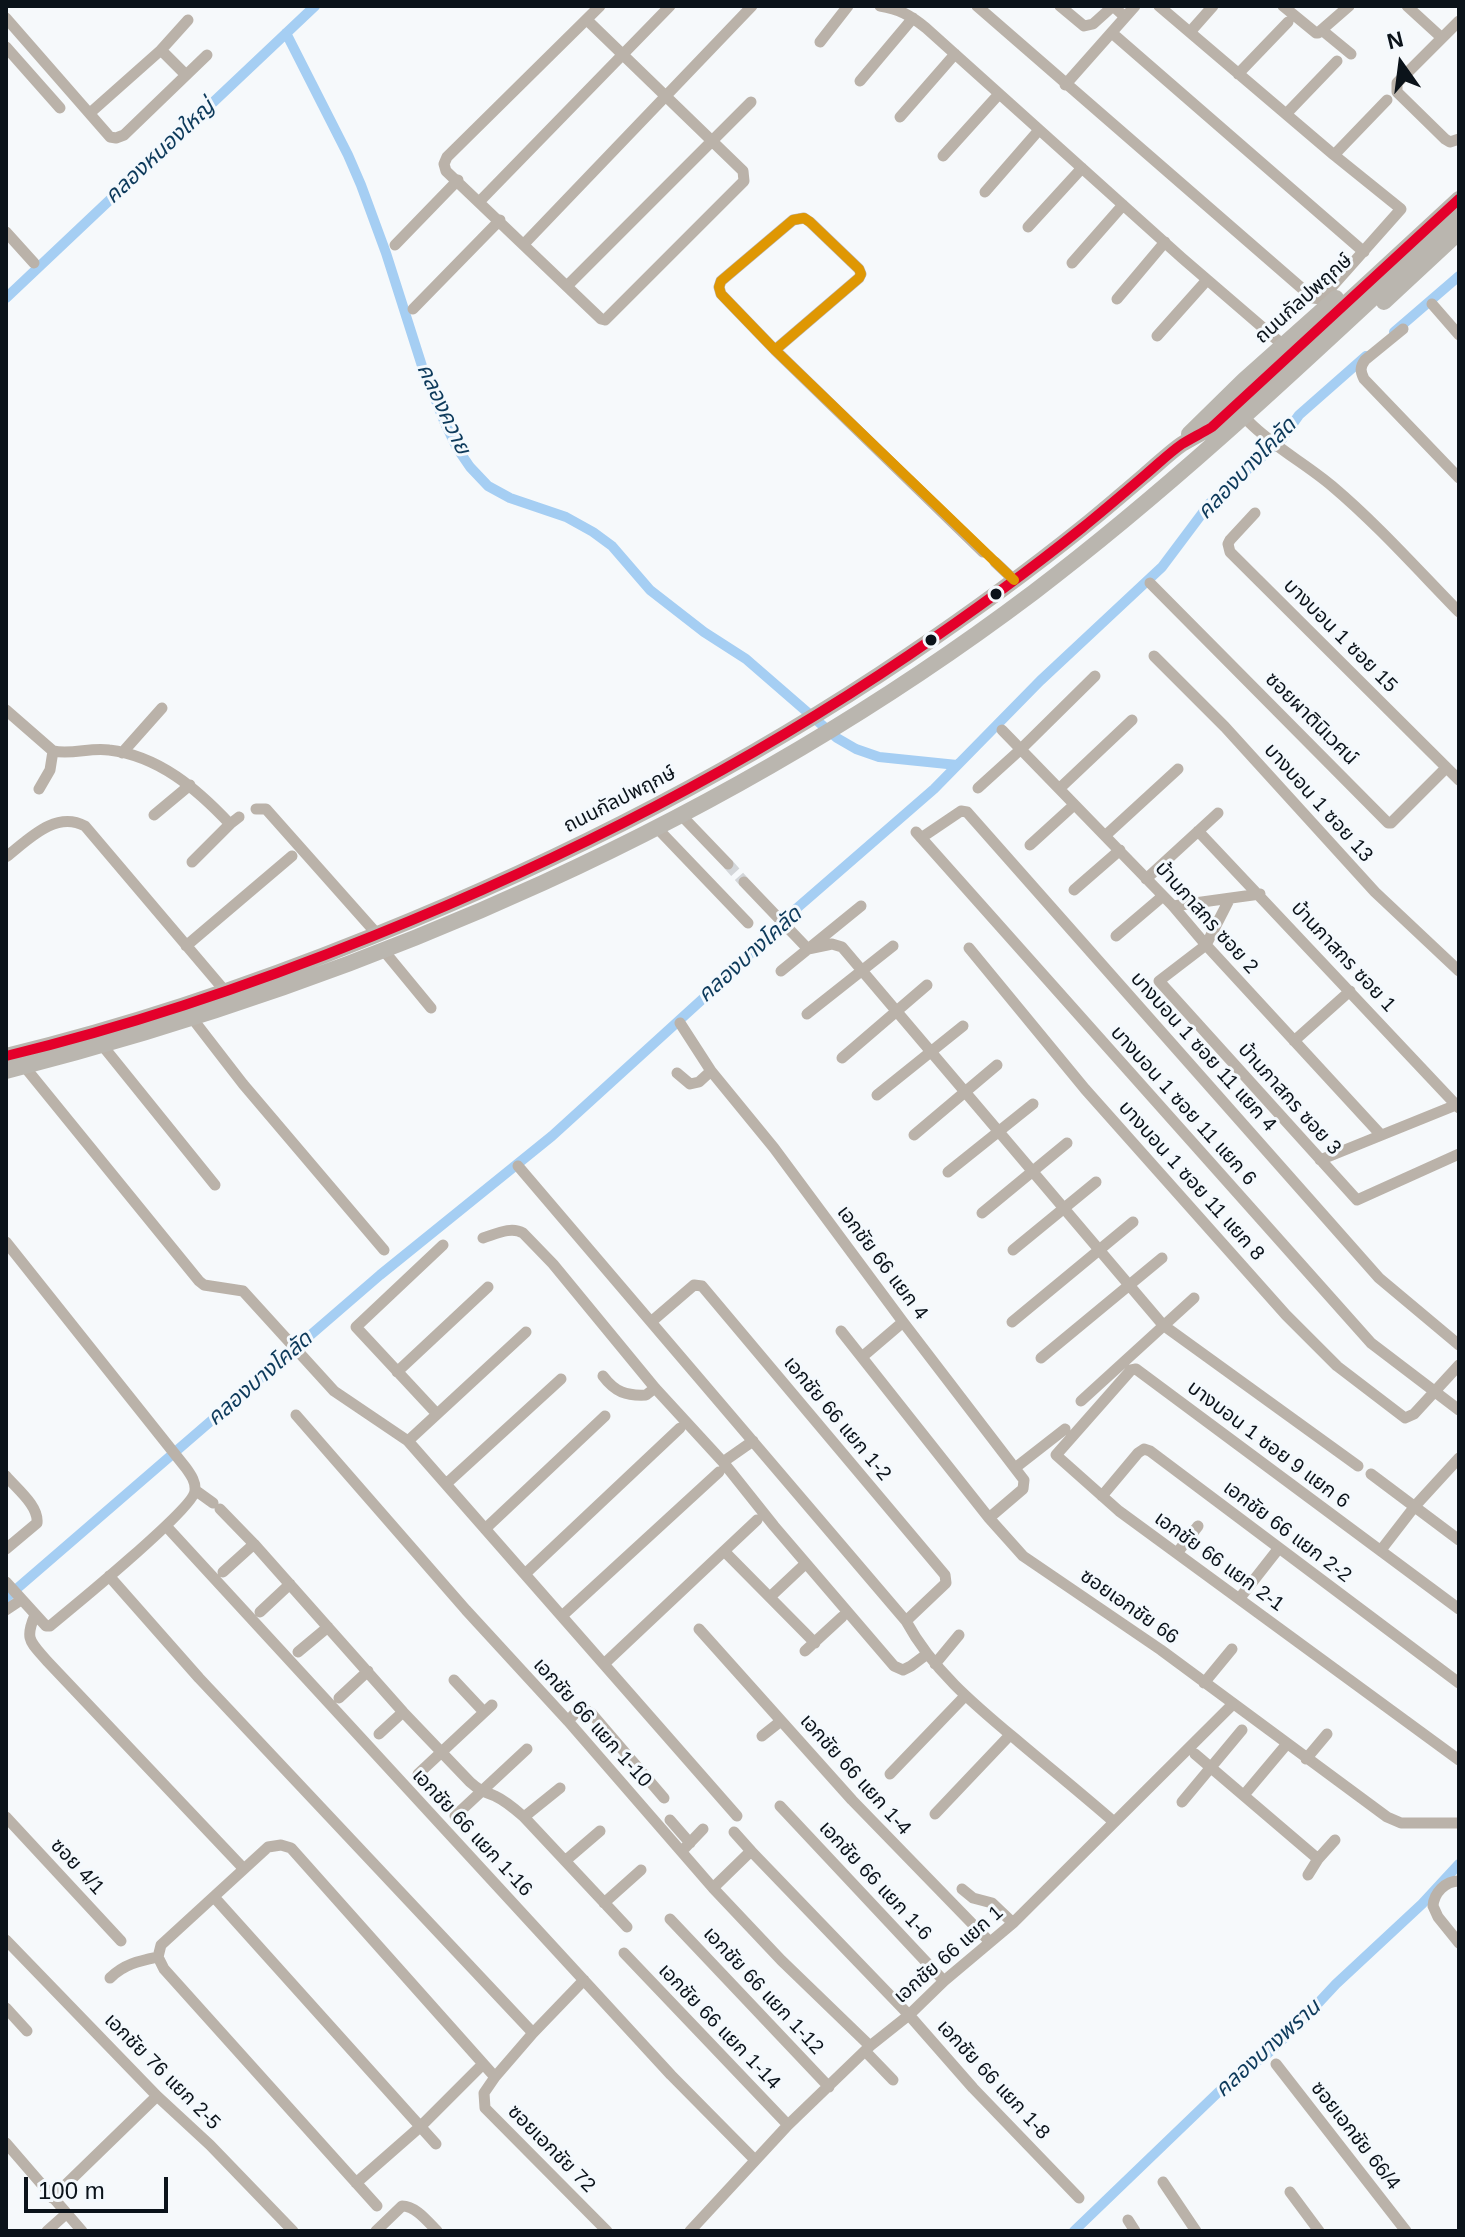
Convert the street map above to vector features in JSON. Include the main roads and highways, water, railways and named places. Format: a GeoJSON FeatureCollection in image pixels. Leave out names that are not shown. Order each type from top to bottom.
{"type":"FeatureCollection","features":[{"type":"Feature","properties":{"kind":"main road","name":"ถนนกัลปพฤกษ์"},"geometry":{"type":"LineString","coordinates":[[1181,445],[1216,407],[1459,187]]}},
{"type":"Feature","properties":{"kind":"main road","name":"ถนนกัลปพฤกษ์"},"geometry":{"type":"LineString","coordinates":[[6,1071],[192,1018],[384,951],[539,885],[657,828],[823,734],[939,659],[1031,594],[1097,542],[1191,462],[1459,199]]}},
{"type":"Feature","properties":{"kind":"main road"},"geometry":{"type":"LineString","coordinates":[[1442,202],[1451,204],[1459,211]]}},
{"type":"Feature","properties":{"kind":"main road","name":"ถนนกัลปพฤกษ์"},"geometry":{"type":"LineString","coordinates":[[6,1056],[99,1032],[225,991],[377,934],[535,866],[682,791],[808,719],[917,649],[1014,580],[1181,445],[1212,427],[1459,218]]}},
{"type":"Feature","properties":{"kind":"main road","name":"ถนนกัลปพฤกษ์"},"geometry":{"type":"LineString","coordinates":[[1191,462],[1256,428],[1459,232]]}},
{"type":"Feature","properties":{"kind":"waterway","name":"คลองหนองใหญ่"},"geometry":{"type":"LineString","coordinates":[[6,298],[315,6]]}},
{"type":"Feature","properties":{"kind":"waterway","name":"คลองควาย"},"geometry":{"type":"LineString","coordinates":[[286,33],[361,185],[422,366],[444,421],[470,467],[488,486],[510,498],[566,517],[612,546],[650,590],[704,632],[746,659],[837,738],[879,757],[957,765]]}},
{"type":"Feature","properties":{"kind":"waterway","name":"คลองบางโคลัด"},"geometry":{"type":"LineString","coordinates":[[1394,332],[1459,276]]}},
{"type":"Feature","properties":{"kind":"waterway","name":"คลองบางโคลัด"},"geometry":{"type":"LineString","coordinates":[[6,1598],[380,1275],[552,1136],[729,975],[789,915],[934,789],[1040,681],[1162,567],[1210,503],[1282,439],[1299,415],[1366,356]]}},
{"type":"Feature","properties":{"kind":"waterway","name":"คลองบางพราน"},"geometry":{"type":"LineString","coordinates":[[1074,2231],[1231,2080],[1266,2055],[1295,2028],[1459,1864]]}},
{"type":"Feature","properties":{"kind":"tunnel"},"geometry":{"type":"LineString","coordinates":[[728,864],[744,882]]}}]}
